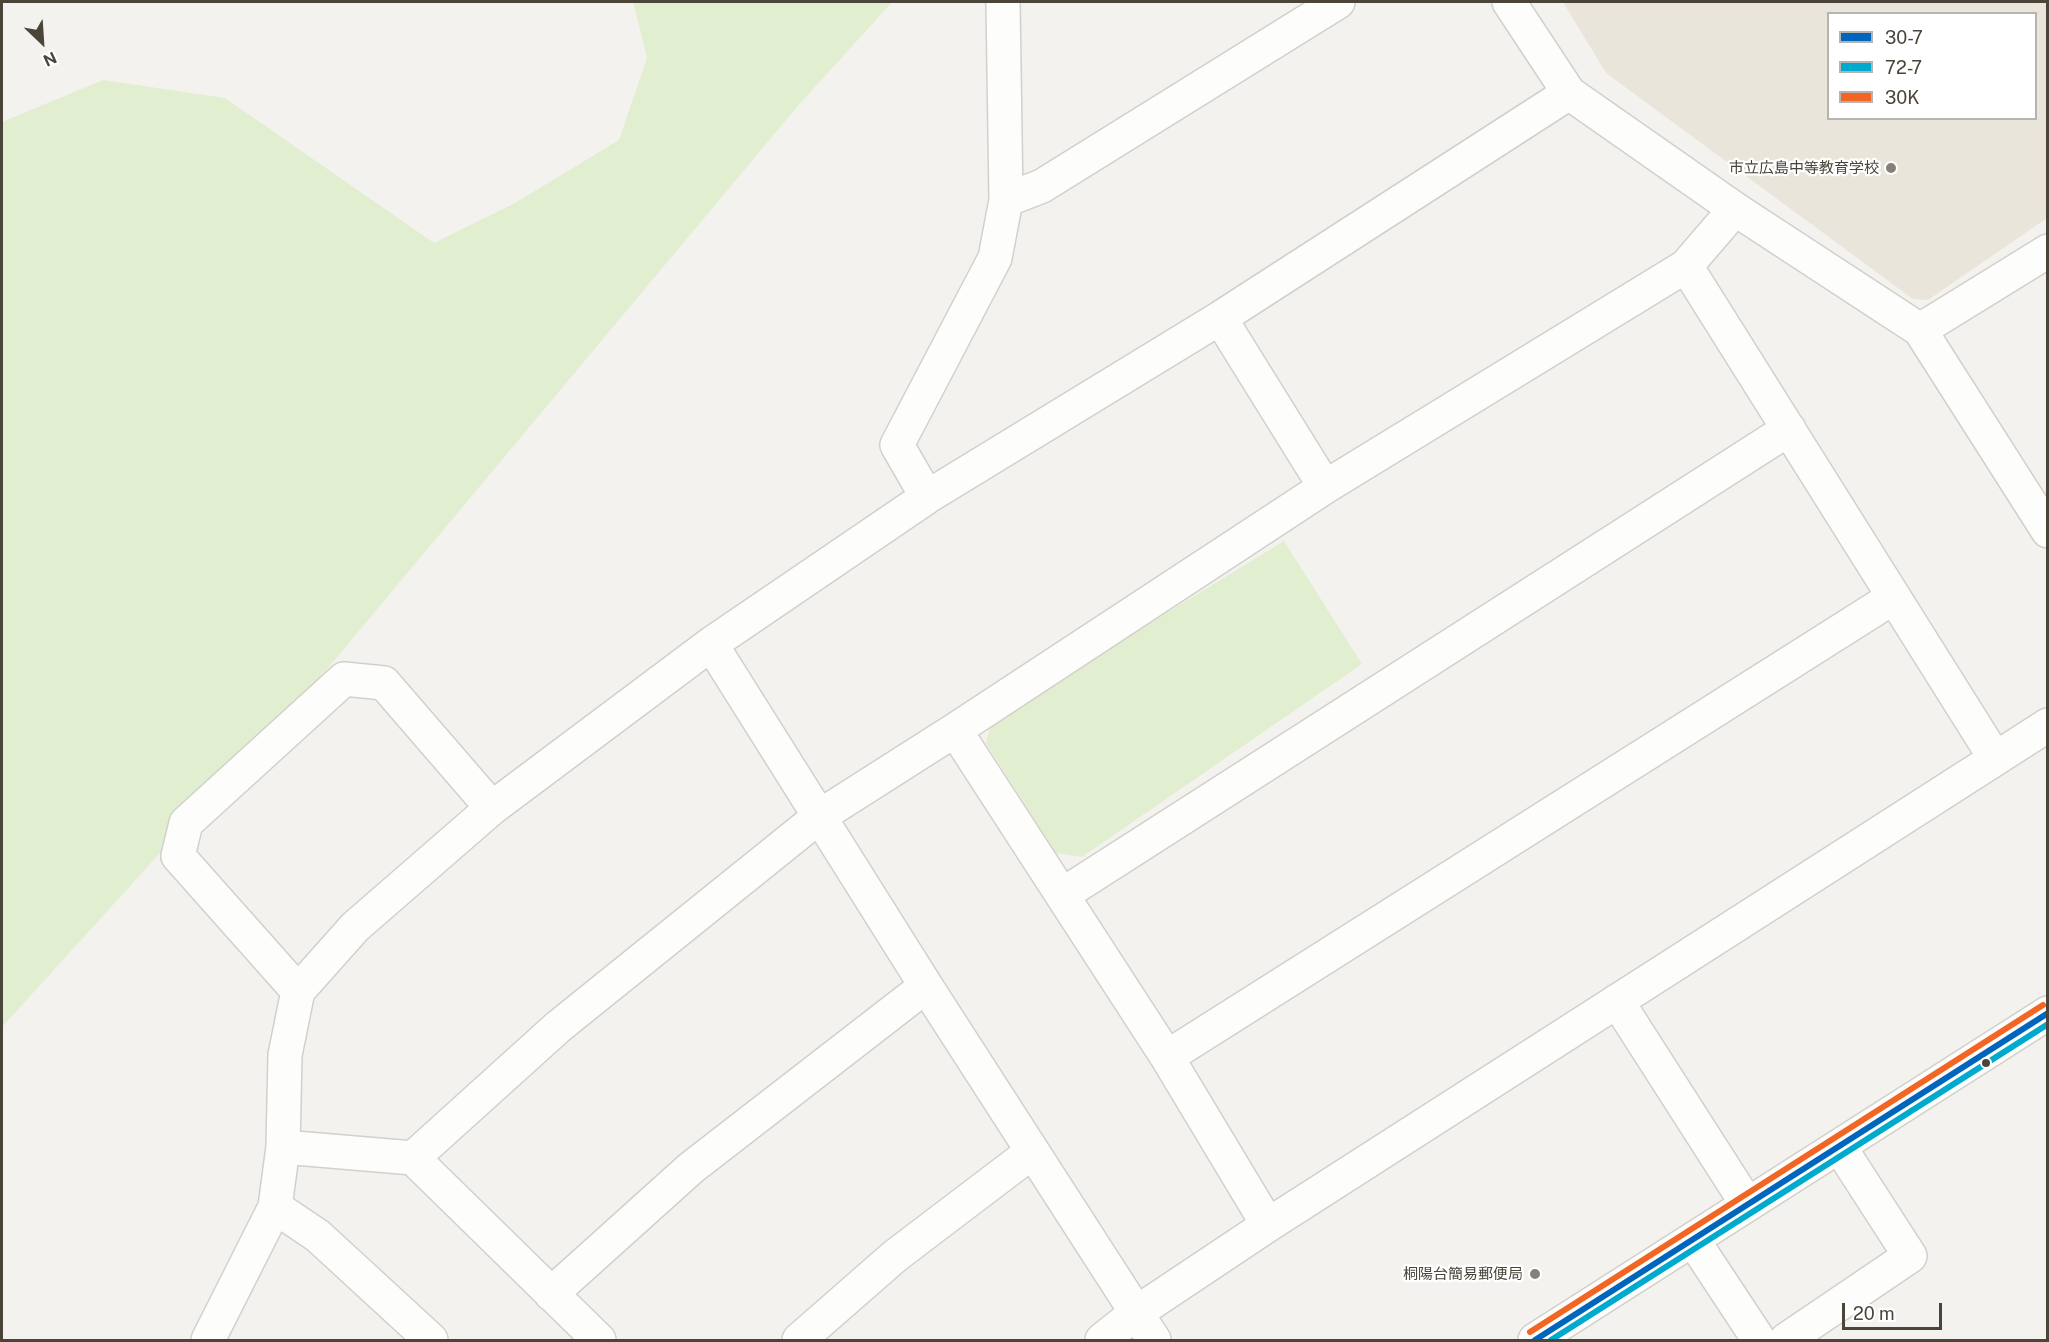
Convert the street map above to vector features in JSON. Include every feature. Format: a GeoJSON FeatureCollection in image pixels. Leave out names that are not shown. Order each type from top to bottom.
{"type":"FeatureCollection","features":[{"type":"Feature","properties":{"kind":"street"},"geometry":{"type":"LineString","coordinates":[[927,497],[897,445],[994,258],[1006,200],[1004,2]]}},
{"type":"Feature","properties":{"kind":"street"},"geometry":{"type":"LineString","coordinates":[[1006,200],[1042,186],[1338,2]]}},
{"type":"Feature","properties":{"kind":"street"},"geometry":{"type":"LineString","coordinates":[[1509,2],[1569,93],[1735,209],[1920,330],[2048,531]]}},
{"type":"Feature","properties":{"kind":"street"},"geometry":{"type":"LineString","coordinates":[[208,1341],[275,1207],[283,1147],[285,1055],[298,991],[355,927],[492,808],[711,644],[927,497],[1220,318],[1569,93]]}},
{"type":"Feature","properties":{"kind":"street"},"geometry":{"type":"LineString","coordinates":[[413,1158],[558,1027],[820,816],[1325,487],[1686,266],[1735,209]]}},
{"type":"Feature","properties":{"kind":"street"},"geometry":{"type":"LineString","coordinates":[[1920,330],[2048,251]]}},
{"type":"Feature","properties":{"kind":"street"},"geometry":{"type":"LineString","coordinates":[[1686,266],[1995,758]]}},
{"type":"Feature","properties":{"kind":"street"},"geometry":{"type":"LineString","coordinates":[[1220,318],[1325,487]]}},
{"type":"Feature","properties":{"kind":"street"},"geometry":{"type":"LineString","coordinates":[[1062,895],[1789,429]]}},
{"type":"Feature","properties":{"kind":"street"},"geometry":{"type":"LineString","coordinates":[[1167,1057],[1894,597]]}},
{"type":"Feature","properties":{"kind":"street"},"geometry":{"type":"LineString","coordinates":[[711,644],[926,986],[1154,1341]]}},
{"type":"Feature","properties":{"kind":"street"},"geometry":{"type":"LineString","coordinates":[[298,991],[178,856],[186,823],[344,679],[384,683],[492,808]]}},
{"type":"Feature","properties":{"kind":"street"},"geometry":{"type":"LineString","coordinates":[[1102,1341],[1136,1313],[1268,1225],[2048,725]]}},
{"type":"Feature","properties":{"kind":"street"},"geometry":{"type":"LineString","coordinates":[[955,730],[1167,1057],[1268,1225]]}},
{"type":"Feature","properties":{"kind":"street"},"geometry":{"type":"LineString","coordinates":[[551,1294],[691,1168],[926,986]]}},
{"type":"Feature","properties":{"kind":"street"},"geometry":{"type":"LineString","coordinates":[[1617,1001],[1747,1204]]}},
{"type":"Feature","properties":{"kind":"street"},"geometry":{"type":"LineString","coordinates":[[1535,1341],[2048,1013]]}},
{"type":"Feature","properties":{"kind":"street"},"geometry":{"type":"LineString","coordinates":[[1786,1341],[1910,1256],[1839,1146]]}},
{"type":"Feature","properties":{"kind":"street"},"geometry":{"type":"LineString","coordinates":[[283,1147],[413,1158],[599,1341]]}},
{"type":"Feature","properties":{"kind":"street"},"geometry":{"type":"LineString","coordinates":[[799,1341],[895,1256],[1032,1152]]}},
{"type":"Feature","properties":{"kind":"street"},"geometry":{"type":"LineString","coordinates":[[275,1207],[318,1236],[431,1341]]}},
{"type":"Feature","properties":{"kind":"street"},"geometry":{"type":"LineString","coordinates":[[1693,1240],[1759,1341]]}},
{"type":"Feature","properties":{"kind":"shaded area","name":"市立広島中等教育学校"},"geometry":{"type":"Polygon","coordinates":[[[1563,2],[2047,2],[2047,218],[1928,300],[1913,299],[1606,73],[1563,2]]]}},
{"type":"Feature","properties":{"kind":"green space"},"geometry":{"type":"Polygon","coordinates":[[[633,2],[892,2],[796,108],[328,668],[2,1027],[2,122],[103,80],[225,98],[434,243],[515,203],[619,140],[647,58],[633,2]]]}},
{"type":"Feature","properties":{"kind":"green space"},"geometry":{"type":"Polygon","coordinates":[[[1284,541],[1362,664],[1082,857],[1056,853],[986,743],[992,720],[1284,541]]]}},
{"type":"Feature","properties":{"kind":"transit line","name":"30K"},"geometry":{"type":"LineString","coordinates":[[1530,1332],[2043,1005]]}},
{"type":"Feature","properties":{"kind":"transit line","name":"30-7"},"geometry":{"type":"LineString","coordinates":[[1535,1340],[2048,1013]]}},
{"type":"Feature","properties":{"kind":"transit line","name":"72-7"},"geometry":{"type":"LineString","coordinates":[[1551,1340],[2048,1024]]}},
{"type":"Feature","properties":{"kind":"place","name":"市立広島中等教育学校"},"geometry":{"type":"Point","coordinates":[1891,168]}},
{"type":"Feature","properties":{"kind":"place","name":"桐陽台簡易郵便局"},"geometry":{"type":"Point","coordinates":[1535,1274]}}]}
